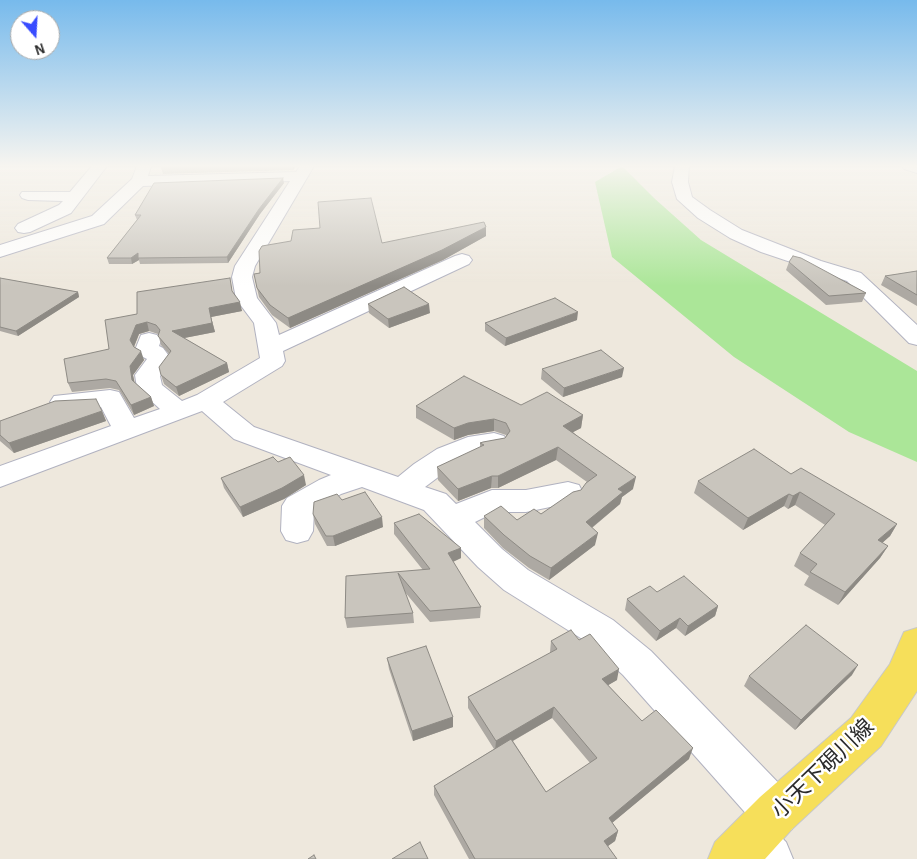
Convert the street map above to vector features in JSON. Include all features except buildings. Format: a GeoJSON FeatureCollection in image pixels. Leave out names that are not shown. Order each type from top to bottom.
{"type":"FeatureCollection","features":[{"type":"Feature","properties":{"kind":"main road","name":"小天下硯川線"},"geometry":{"type":"LineString","coordinates":[[757,843],[866,732],[913,668]]}},
{"type":"Feature","properties":{"kind":"street"},"geometry":{"type":"LineString","coordinates":[[0,236],[51,216],[68,206]]}},
{"type":"Feature","properties":{"kind":"street"},"geometry":{"type":"LineString","coordinates":[[0,251],[98,220],[111,206]]}},
{"type":"Feature","properties":{"kind":"street"},"geometry":{"type":"LineString","coordinates":[[0,477],[193,406],[273,361],[265,323],[247,299],[242,277],[245,266],[282,206]]}},
{"type":"Feature","properties":{"kind":"street"},"geometry":{"type":"LineString","coordinates":[[695,206],[736,234],[814,265],[854,277],[917,338]]}},
{"type":"Feature","properties":{"kind":"street"},"geometry":{"type":"LineString","coordinates":[[270,348],[462,260]]}},
{"type":"Feature","properties":{"kind":"street"},"geometry":{"type":"LineString","coordinates":[[149,340],[147,350],[155,353],[160,360],[147,376],[150,388],[193,406],[244,433],[435,502],[490,558],[516,580],[600,631],[637,663],[757,843]]}},
{"type":"Feature","properties":{"kind":"street"},"geometry":{"type":"LineString","coordinates":[[63,402],[110,398],[127,430]]}},
{"type":"Feature","properties":{"kind":"street"},"geometry":{"type":"LineString","coordinates":[[403,490],[424,471],[447,456],[478,443],[494,442]]}},
{"type":"Feature","properties":{"kind":"street"},"geometry":{"type":"LineString","coordinates":[[296,531],[298,506],[330,487],[363,475]]}},
{"type":"Feature","properties":{"kind":"street"},"geometry":{"type":"LineString","coordinates":[[453,521],[470,510],[492,500],[526,501],[568,493]]}},
{"type":"Feature","properties":{"kind":"green space"},"geometry":{"type":"Polygon","coordinates":[[[600,206],[663,206],[701,240],[917,371],[917,462],[849,432],[734,357],[612,257],[600,206]]]}}]}
